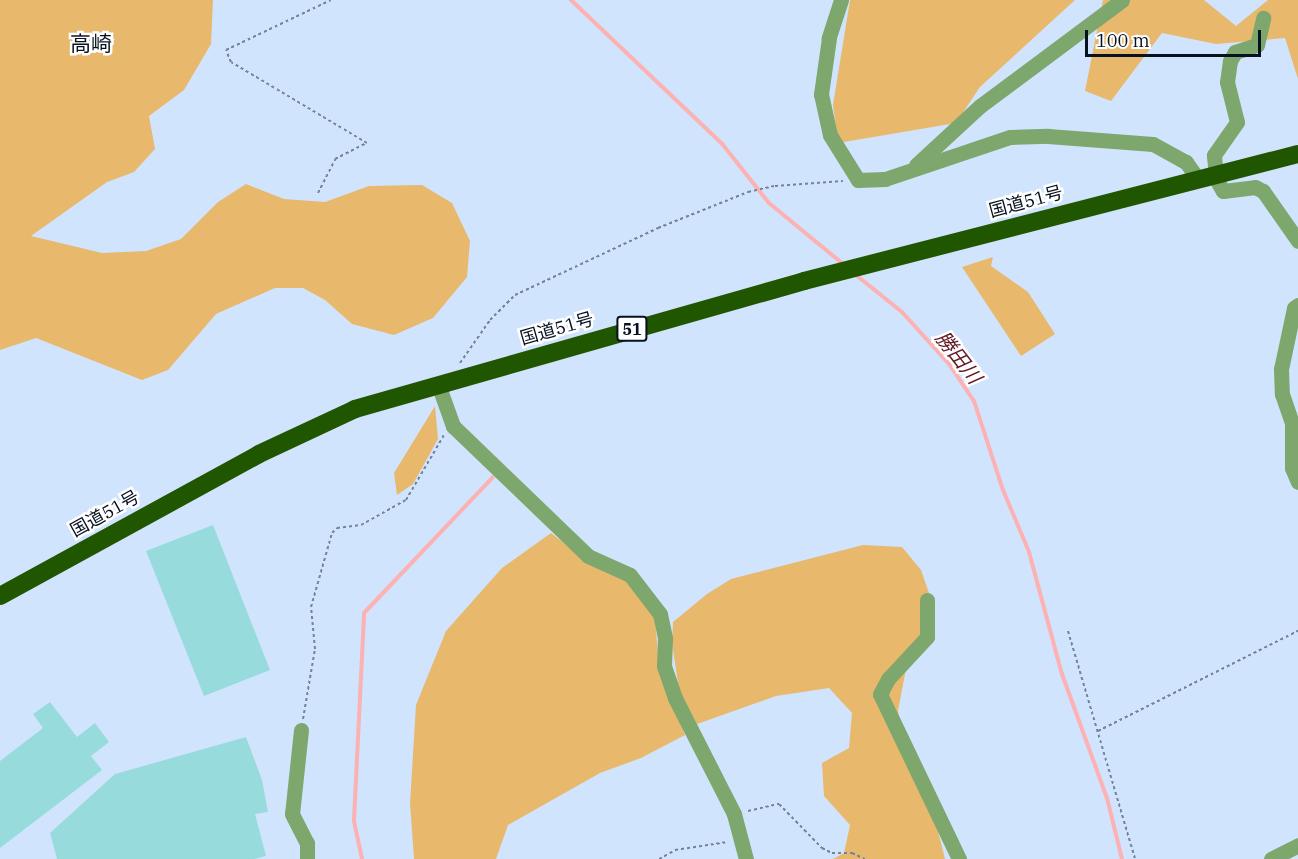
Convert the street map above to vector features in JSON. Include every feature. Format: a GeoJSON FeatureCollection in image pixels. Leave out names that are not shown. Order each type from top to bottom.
{"type":"FeatureCollection","features":[{"type":"Feature","properties":{"kind":"highway","name":"国道51号"},"geometry":{"type":"LineString","coordinates":[[0,596],[259,454],[355,408],[804,281],[1298,154]]}},
{"type":"Feature","properties":{"kind":"street"},"geometry":{"type":"LineString","coordinates":[[841,0],[829,38],[821,94],[830,135],[858,180],[885,180],[1010,137],[1048,136],[1153,144],[1210,176],[1223,191],[1255,187],[1263,191],[1298,241]]}},
{"type":"Feature","properties":{"kind":"street"},"geometry":{"type":"LineString","coordinates":[[911,170],[980,106],[1122,0]]}},
{"type":"Feature","properties":{"kind":"street"},"geometry":{"type":"LineString","coordinates":[[1210,176],[1214,155],[1237,122],[1227,82],[1230,61],[1235,52],[1257,45],[1263,18]]}},
{"type":"Feature","properties":{"kind":"street"},"geometry":{"type":"LineString","coordinates":[[1298,305],[1294,308],[1281,369],[1282,394],[1292,423],[1292,468],[1298,482]]}},
{"type":"Feature","properties":{"kind":"street"},"geometry":{"type":"LineString","coordinates":[[443,383],[452,422],[588,556],[630,575],[660,614],[665,638],[664,666],[675,698],[734,814],[746,859]]}},
{"type":"Feature","properties":{"kind":"street"},"geometry":{"type":"LineString","coordinates":[[927,600],[927,637],[888,679],[880,694],[958,859]]}},
{"type":"Feature","properties":{"kind":"street"},"geometry":{"type":"LineString","coordinates":[[302,730],[292,814],[308,843],[307,859]]}},
{"type":"Feature","properties":{"kind":"street"},"geometry":{"type":"LineString","coordinates":[[1270,859],[1298,845]]}},
{"type":"Feature","properties":{"kind":"path"},"geometry":{"type":"LineString","coordinates":[[318,193],[335,159],[367,144],[231,62],[226,50],[331,0]]}},
{"type":"Feature","properties":{"kind":"path"},"geometry":{"type":"LineString","coordinates":[[443,383],[490,320],[515,295],[658,228],[754,190],[858,180]]}},
{"type":"Feature","properties":{"kind":"path"},"geometry":{"type":"LineString","coordinates":[[302,730],[315,649],[312,607],[332,533],[337,528],[361,525],[406,500],[452,422]]}},
{"type":"Feature","properties":{"kind":"path"},"geometry":{"type":"LineString","coordinates":[[1068,631],[1135,859]]}},
{"type":"Feature","properties":{"kind":"path"},"geometry":{"type":"LineString","coordinates":[[1098,731],[1298,631]]}},
{"type":"Feature","properties":{"kind":"path"},"geometry":{"type":"LineString","coordinates":[[734,814],[780,804],[822,848],[832,853],[852,853],[865,859]]}},
{"type":"Feature","properties":{"kind":"path"},"geometry":{"type":"LineString","coordinates":[[659,859],[675,850],[742,840]]}},
{"type":"Feature","properties":{"kind":"shaded area"},"geometry":{"type":"Polygon","coordinates":[[[0,0],[213,0],[211,44],[184,90],[149,116],[155,149],[134,172],[107,182],[31,236],[102,253],[146,251],[181,239],[218,202],[246,184],[284,199],[325,202],[369,186],[422,185],[452,203],[470,241],[467,277],[433,318],[394,335],[352,324],[325,300],[303,288],[275,288],[216,314],[168,370],[142,380],[36,338],[0,350],[0,0]]]}},
{"type":"Feature","properties":{"kind":"shaded area"},"geometry":{"type":"Polygon","coordinates":[[[850,0],[1075,0],[980,87],[956,123],[838,143],[833,105],[850,0]]]}},
{"type":"Feature","properties":{"kind":"shaded area"},"geometry":{"type":"Polygon","coordinates":[[[1103,0],[1204,0],[1236,26],[1268,0],[1298,0],[1298,79],[1285,38],[1216,44],[1162,33],[1111,101],[1085,91],[1103,0]]]}},
{"type":"Feature","properties":{"kind":"shaded area"},"geometry":{"type":"Polygon","coordinates":[[[993,257],[991,266],[1028,292],[1055,334],[1021,356],[962,267],[993,257]]]}},
{"type":"Feature","properties":{"kind":"shaded area"},"geometry":{"type":"Polygon","coordinates":[[[435,406],[438,439],[413,484],[397,495],[394,473],[435,406]]]}},
{"type":"Feature","properties":{"kind":"shaded area"},"geometry":{"type":"Polygon","coordinates":[[[551,533],[593,566],[631,582],[655,618],[659,666],[685,735],[641,758],[600,773],[508,825],[496,859],[414,859],[410,803],[416,705],[446,631],[502,568],[551,533]]]}},
{"type":"Feature","properties":{"kind":"shaded area"},"geometry":{"type":"Polygon","coordinates":[[[863,545],[902,547],[921,570],[930,596],[925,634],[908,658],[898,711],[906,756],[934,815],[945,859],[833,859],[844,853],[850,825],[824,796],[822,763],[849,748],[852,713],[829,688],[776,696],[697,724],[679,690],[672,643],[673,622],[707,594],[731,579],[863,545]]]}},
{"type":"Feature","properties":{"kind":"building"},"geometry":{"type":"Polygon","coordinates":[[[213,525],[270,670],[204,696],[146,551],[213,525]]]}},
{"type":"Feature","properties":{"kind":"building"},"geometry":{"type":"Polygon","coordinates":[[[50,702],[77,737],[95,723],[109,742],[91,756],[102,770],[0,848],[0,761],[43,728],[33,714],[50,702]]]}},
{"type":"Feature","properties":{"kind":"building"},"geometry":{"type":"Polygon","coordinates":[[[246,737],[262,780],[268,812],[255,814],[266,856],[254,859],[57,859],[50,833],[115,774],[246,737]]]}},
{"type":"Feature","properties":{"kind":"waterway","name":"勝田川"},"geometry":{"type":"LineString","coordinates":[[571,0],[723,145],[769,203],[843,264]]}},
{"type":"Feature","properties":{"kind":"waterway","name":"勝田川"},"geometry":{"type":"LineString","coordinates":[[856,275],[902,312],[949,364],[974,401],[1003,490],[1029,552],[1062,674],[1107,798],[1122,859]]}},
{"type":"Feature","properties":{"kind":"waterway"},"geometry":{"type":"LineString","coordinates":[[362,859],[354,820],[364,613],[493,477]]}},
{"type":"Feature","properties":{"kind":"district","name":"高崎"},"geometry":{"type":"Point","coordinates":[91,43]}}]}
